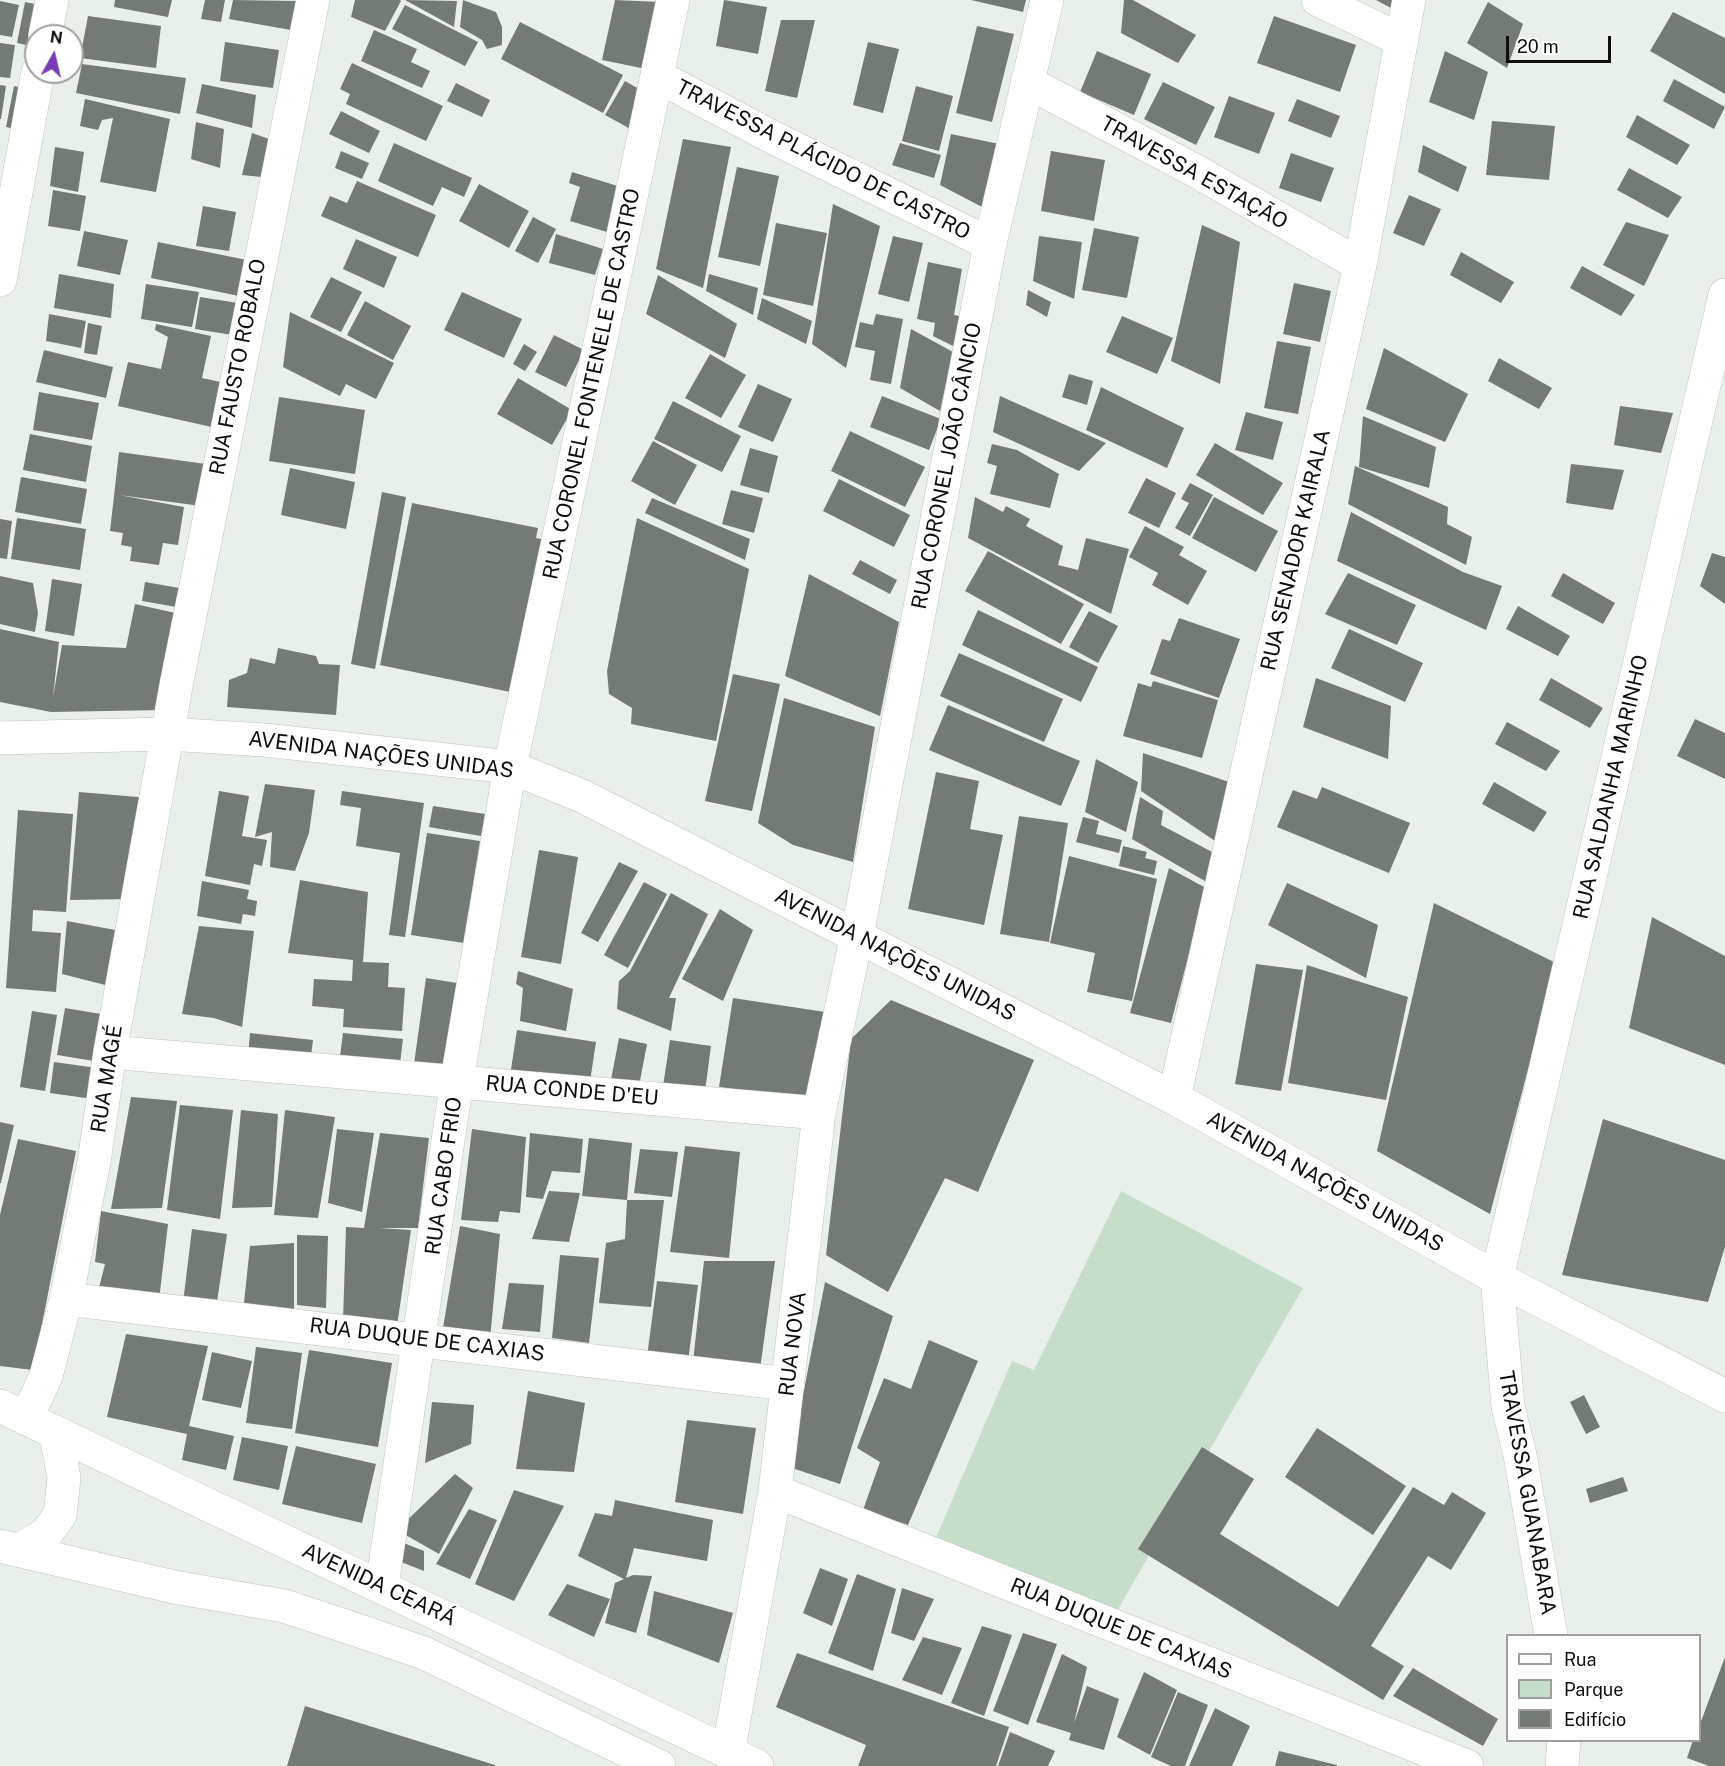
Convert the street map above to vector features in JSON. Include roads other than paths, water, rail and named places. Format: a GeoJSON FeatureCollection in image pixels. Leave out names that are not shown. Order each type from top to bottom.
{"type":"FeatureCollection","features":[{"type":"Feature","properties":{"kind":"street"},"geometry":{"type":"LineString","coordinates":[[47,24],[52,0]]}},
{"type":"Feature","properties":{"kind":"street","name":"RUA FAUSTO ROBALO"},"geometry":{"type":"LineString","coordinates":[[167,734],[224,436],[313,0]]}},
{"type":"Feature","properties":{"kind":"street","name":"RUA CORONEL FONTENELE DE CASTRO"},"geometry":{"type":"LineString","coordinates":[[510,767],[673,0]]}},
{"type":"Feature","properties":{"kind":"street","name":"RUA CORONEL JOÃO CÂNCIO"},"geometry":{"type":"LineString","coordinates":[[857,935],[990,244],[1047,0]]}},
{"type":"Feature","properties":{"kind":"street"},"geometry":{"type":"LineString","coordinates":[[1318,0],[1401,40]]}},
{"type":"Feature","properties":{"kind":"street","name":"RUA SENADOR KAIRALA"},"geometry":{"type":"LineString","coordinates":[[1174,1098],[1360,265],[1409,0]]}},
{"type":"Feature","properties":{"kind":"street","name":"TRAVESSA PLÁCIDO DE CASTRO"},"geometry":{"type":"LineString","coordinates":[[657,76],[774,138],[990,244]]}},
{"type":"Feature","properties":{"kind":"street","name":"TRAVESSA ESTAÇÃO"},"geometry":{"type":"LineString","coordinates":[[1027,82],[1194,170],[1360,265]]}},
{"type":"Feature","properties":{"kind":"street"},"geometry":{"type":"LineString","coordinates":[[0,280],[36,84]]}},
{"type":"Feature","properties":{"kind":"street","name":"RUA SALDANHA MARINHO"},"geometry":{"type":"LineString","coordinates":[[1497,1278],[1725,295]]}},
{"type":"Feature","properties":{"kind":"street","name":"AVENIDA NAÇÕES UNIDAS"},"geometry":{"type":"LineString","coordinates":[[0,738],[167,734],[265,740],[510,767],[582,796],[1174,1098],[1497,1278],[1725,1396]]}},
{"type":"Feature","properties":{"kind":"street","name":"RUA MAGÉ"},"geometry":{"type":"LineString","coordinates":[[13,1412],[46,1376],[66,1299],[94,1162],[110,1052],[167,734]]}},
{"type":"Feature","properties":{"kind":"street","name":"RUA CABO FRIO"},"geometry":{"type":"LineString","coordinates":[[382,1586],[421,1339],[457,1080],[510,767]]}},
{"type":"Feature","properties":{"kind":"street","name":"RUA NOVA"},"geometry":{"type":"LineString","coordinates":[[728,1753],[775,1491],[819,1113],[857,935]]}},
{"type":"Feature","properties":{"kind":"street","name":"RUA CONDE D'EU"},"geometry":{"type":"LineString","coordinates":[[110,1052],[457,1080],[819,1113]]}},
{"type":"Feature","properties":{"kind":"street","name":"TRAVESSA GUANABARA"},"geometry":{"type":"LineString","coordinates":[[1497,1278],[1508,1407],[1520,1455],[1551,1634]]}},
{"type":"Feature","properties":{"kind":"street","name":"RUA DUQUE DE CAXIAS"},"geometry":{"type":"LineString","coordinates":[[66,1299],[788,1384]]}},
{"type":"Feature","properties":{"kind":"street","name":"AVENIDA CEARÁ"},"geometry":{"type":"LineString","coordinates":[[13,1412],[757,1766]]}},
{"type":"Feature","properties":{"kind":"street"},"geometry":{"type":"LineString","coordinates":[[9,1548],[46,1534],[60,1515],[64,1478],[56,1434]]}},
{"type":"Feature","properties":{"kind":"street","name":"RUA DUQUE DE CAXIAS"},"geometry":{"type":"LineString","coordinates":[[775,1491],[1467,1766]]}},
{"type":"Feature","properties":{"kind":"street","name":"AVENIDA CEARÁ"},"geometry":{"type":"LineString","coordinates":[[9,1548],[174,1587],[284,1606],[345,1626],[424,1653],[659,1766]]}},
{"type":"Feature","properties":{"kind":"street"},"geometry":{"type":"LineString","coordinates":[[1562,1766],[1564,1742]]}}]}
